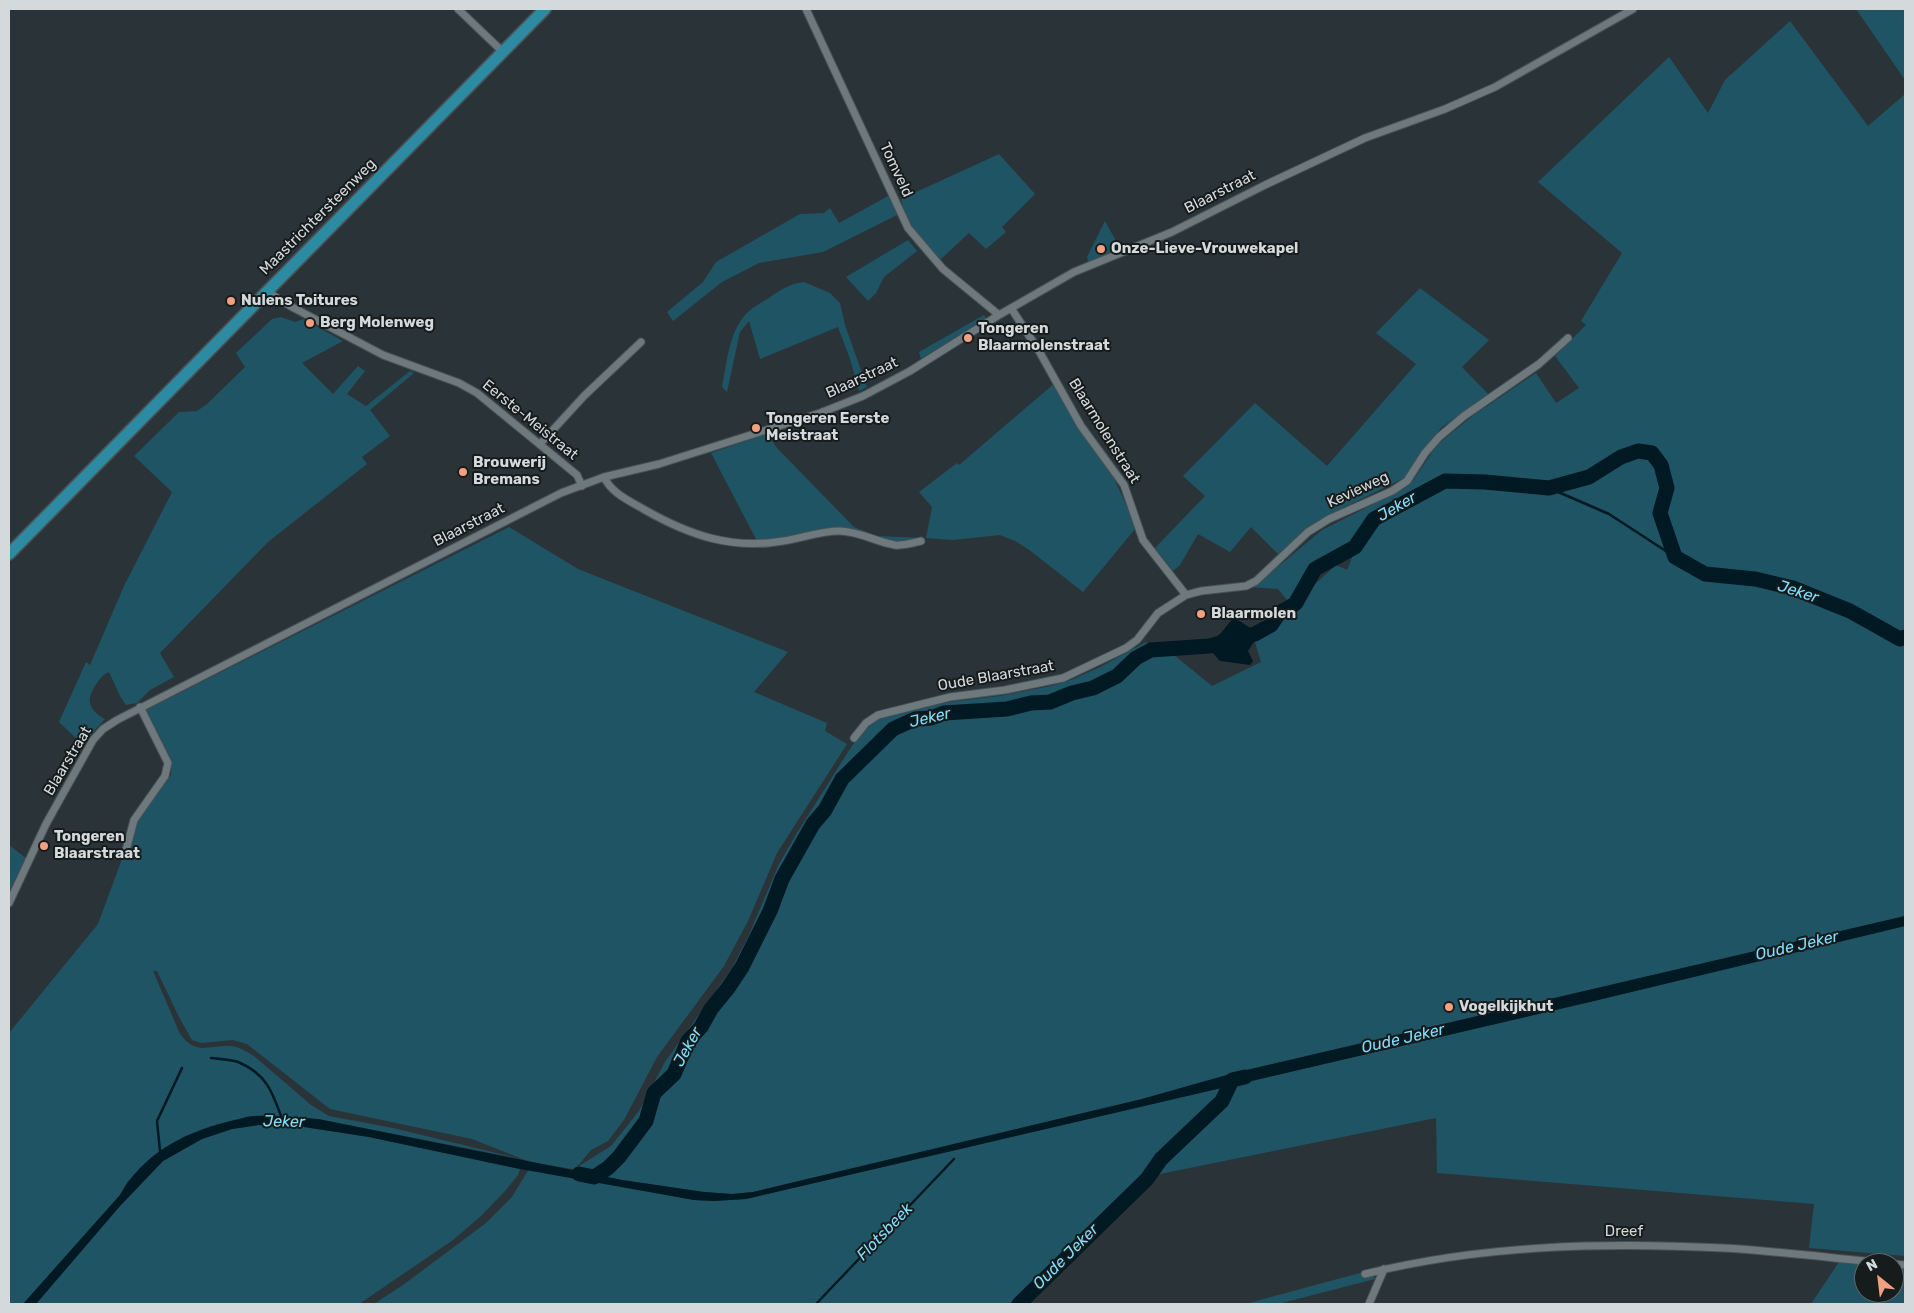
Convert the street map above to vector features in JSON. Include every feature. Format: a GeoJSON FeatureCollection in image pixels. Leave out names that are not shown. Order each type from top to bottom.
{"type":"FeatureCollection","features":[{"type":"Feature","properties":{"kind":"main road","name":"Maastrichtersteenweg"},"geometry":{"type":"LineString","coordinates":[[9,554],[266,290],[545,9]]}},
{"type":"Feature","properties":{"kind":"street"},"geometry":{"type":"LineString","coordinates":[[458,9],[502,52]]}},
{"type":"Feature","properties":{"kind":"street","name":"Tomveld"},"geometry":{"type":"LineString","coordinates":[[806,9],[908,228],[943,270],[999,315]]}},
{"type":"Feature","properties":{"kind":"street","name":"Blaarstraat"},"geometry":{"type":"LineString","coordinates":[[9,903],[46,824],[93,740],[103,729],[140,707],[561,493],[604,477],[659,464],[820,412],[863,396],[910,371],[999,315],[1074,272],[1172,232],[1265,184],[1365,138],[1445,109],[1495,87],[1633,9]]}},
{"type":"Feature","properties":{"kind":"street","name":"Eerste-Meistraat"},"geometry":{"type":"LineString","coordinates":[[266,290],[292,307],[383,355],[459,382],[477,393],[577,475],[582,486]]}},
{"type":"Feature","properties":{"kind":"street","name":"Blaarmolenstraat"},"geometry":{"type":"LineString","coordinates":[[1011,308],[1039,350],[1081,426],[1124,486],[1143,540],[1186,595]]}},
{"type":"Feature","properties":{"kind":"street","name":"Kevieweg"},"geometry":{"type":"LineString","coordinates":[[1186,595],[1201,591],[1246,586],[1256,581],[1308,532],[1329,519],[1392,491],[1407,481],[1439,437],[1464,416],[1539,364],[1568,338]]}},
{"type":"Feature","properties":{"kind":"street"},"geometry":{"type":"LineString","coordinates":[[540,444],[584,396],[641,342]]}},
{"type":"Feature","properties":{"kind":"street"},"geometry":{"type":"LineString","coordinates":[[604,477],[616,492],[661,519],[692,533],[723,542],[765,544],[838,531],[851,532],[894,545],[921,541]]}},
{"type":"Feature","properties":{"kind":"street","name":"Oude Blaarstraat"},"geometry":{"type":"LineString","coordinates":[[854,738],[866,723],[878,714],[950,697],[1005,690],[1063,678],[1126,648],[1137,640],[1158,613],[1186,595]]}},
{"type":"Feature","properties":{"kind":"street"},"geometry":{"type":"LineString","coordinates":[[126,854],[134,820],[165,776],[168,763],[140,707]]}},
{"type":"Feature","properties":{"kind":"street","name":"Dreef"},"geometry":{"type":"LineString","coordinates":[[1365,1274],[1409,1264],[1534,1248],[1614,1246],[1725,1248],[1854,1260]]}},
{"type":"Feature","properties":{"kind":"street"},"geometry":{"type":"LineString","coordinates":[[1369,1304],[1384,1269]]}},
{"type":"Feature","properties":{"kind":"shaded area"},"geometry":{"type":"Polygon","coordinates":[[[1856,9],[1905,9],[1905,80],[1856,9]]]}},
{"type":"Feature","properties":{"kind":"shaded area"},"geometry":{"type":"Polygon","coordinates":[[[1790,21],[1868,126],[1905,94],[1905,916],[1234,1073],[1142,1099],[753,1192],[732,1194],[704,1192],[622,1180],[530,1162],[472,1139],[330,1109],[247,1044],[233,1040],[201,1043],[192,1040],[157,971],[153,971],[180,1034],[186,1041],[196,1047],[232,1046],[245,1051],[254,1056],[311,1105],[329,1116],[393,1128],[521,1159],[318,1119],[251,1116],[211,1126],[183,1137],[140,1169],[127,1182],[120,1195],[23,1304],[9,1304],[9,1033],[98,924],[136,821],[171,775],[172,761],[146,710],[509,527],[578,569],[788,652],[754,692],[827,723],[825,731],[847,744],[777,853],[748,921],[724,966],[657,1057],[624,1120],[608,1141],[591,1150],[576,1168],[611,1146],[639,1111],[665,1062],[732,968],[748,937],[779,864],[797,833],[860,734],[871,725],[882,717],[910,709],[1000,696],[1071,680],[1102,666],[1146,642],[1155,654],[1174,655],[1212,686],[1261,662],[1255,642],[1257,637],[1262,635],[1259,630],[1256,631],[1270,610],[1287,600],[1278,589],[1250,587],[1262,580],[1322,530],[1405,488],[1414,479],[1437,445],[1475,414],[1536,373],[1556,403],[1579,388],[1555,356],[1586,325],[1581,321],[1622,253],[1538,182],[1669,57],[1708,113],[1725,80],[1790,21]],[[1370,518],[1362,534],[1348,546],[1335,552],[1329,565],[1314,581],[1299,583],[1290,600],[1295,601],[1302,608],[1315,584],[1336,565],[1347,570],[1353,555],[1365,542],[1365,538],[1377,521],[1370,518]]]}},
{"type":"Feature","properties":{"kind":"shaded area"},"geometry":{"type":"Polygon","coordinates":[[[999,154],[1035,194],[1002,227],[1006,232],[986,249],[969,233],[941,259],[912,225],[901,199],[999,154]]]}},
{"type":"Feature","properties":{"kind":"shaded area"},"geometry":{"type":"Polygon","coordinates":[[[890,195],[897,215],[823,252],[759,263],[722,282],[673,321],[667,312],[703,282],[716,262],[800,214],[824,213],[830,208],[839,223],[890,195]]]}},
{"type":"Feature","properties":{"kind":"shaded area"},"geometry":{"type":"Polygon","coordinates":[[[1105,221],[1120,248],[1088,262],[1087,257],[1105,221]]]}},
{"type":"Feature","properties":{"kind":"shaded area"},"geometry":{"type":"Polygon","coordinates":[[[908,240],[917,251],[884,277],[876,293],[868,301],[846,277],[908,240]]]}},
{"type":"Feature","properties":{"kind":"shaded area"},"geometry":{"type":"Polygon","coordinates":[[[804,282],[830,293],[840,303],[845,325],[867,387],[859,391],[838,327],[760,359],[749,321],[740,332],[727,392],[722,387],[727,357],[733,336],[742,318],[754,307],[781,290],[790,285],[804,282]]]}},
{"type":"Feature","properties":{"kind":"shaded area"},"geometry":{"type":"Polygon","coordinates":[[[1420,288],[1489,340],[1462,367],[1489,395],[1442,427],[1433,437],[1408,476],[1317,521],[1278,554],[1251,527],[1230,552],[1198,534],[1180,565],[1173,571],[1155,548],[1205,496],[1183,476],[1255,403],[1327,466],[1416,364],[1376,333],[1420,288]]]}},
{"type":"Feature","properties":{"kind":"shaded area"},"geometry":{"type":"Polygon","coordinates":[[[984,315],[986,318],[921,359],[919,352],[984,315]]]}},
{"type":"Feature","properties":{"kind":"shaded area"},"geometry":{"type":"Polygon","coordinates":[[[281,317],[295,322],[303,319],[343,341],[302,363],[333,394],[358,366],[365,371],[347,394],[366,406],[410,371],[414,373],[370,410],[390,436],[362,457],[367,464],[268,542],[160,653],[174,677],[150,690],[137,703],[126,705],[109,672],[103,676],[92,691],[90,701],[96,713],[105,719],[82,744],[59,722],[86,662],[90,665],[124,586],[172,492],[134,456],[179,412],[197,411],[207,404],[245,367],[236,353],[272,319],[281,317]]]}},
{"type":"Feature","properties":{"kind":"shaded area"},"geometry":{"type":"Polygon","coordinates":[[[1056,382],[1110,471],[1120,490],[1135,529],[1083,592],[1028,549],[1000,535],[953,540],[926,538],[932,507],[919,492],[957,463],[959,465],[1056,382]]]}},
{"type":"Feature","properties":{"kind":"shaded area"},"geometry":{"type":"Polygon","coordinates":[[[767,434],[777,448],[854,527],[875,536],[926,538],[891,542],[851,530],[757,541],[711,453],[767,434]]]}},
{"type":"Feature","properties":{"kind":"shaded area"},"geometry":{"type":"Polygon","coordinates":[[[9,845],[26,858],[9,892],[9,845]]]}},
{"type":"Feature","properties":{"kind":"shaded area"},"geometry":{"type":"Polygon","coordinates":[[[1905,926],[1905,1256],[1904,1253],[1869,1253],[1809,1248],[1814,1204],[1437,1173],[1436,1118],[1155,1175],[1227,1104],[1234,1085],[1905,926]]]}},
{"type":"Feature","properties":{"kind":"shaded area"},"geometry":{"type":"Polygon","coordinates":[[[1225,1087],[1207,1112],[1158,1155],[1146,1171],[1009,1304],[374,1304],[403,1285],[486,1223],[512,1197],[529,1169],[694,1200],[746,1199],[1225,1087]]]}},
{"type":"Feature","properties":{"kind":"shaded area"},"geometry":{"type":"Polygon","coordinates":[[[259,1125],[291,1125],[369,1137],[520,1169],[518,1175],[505,1191],[481,1216],[453,1240],[359,1304],[36,1304],[120,1206],[163,1161],[202,1139],[232,1129],[259,1125]]]}},
{"type":"Feature","properties":{"kind":"shaded area"},"geometry":{"type":"Polygon","coordinates":[[[1839,1262],[1854,1263],[1854,1303],[1904,1303],[1905,1268],[1905,1304],[1811,1304],[1839,1262]]]}},
{"type":"Feature","properties":{"kind":"shaded area"},"geometry":{"type":"Polygon","coordinates":[[[1371,1270],[1375,1279],[1278,1304],[1245,1304],[1371,1270]]]}},
{"type":"Feature","properties":{"kind":"water"},"geometry":{"type":"Polygon","coordinates":[[[1233,618],[1256,631],[1259,630],[1262,635],[1257,637],[1248,651],[1253,661],[1250,665],[1220,661],[1211,651],[1209,643],[1221,633],[1233,618]]]}},
{"type":"Feature","properties":{"kind":"water"},"geometry":{"type":"Polygon","coordinates":[[[1207,641],[1208,651],[1155,653],[1155,646],[1207,641]]]}},
{"type":"Feature","properties":{"kind":"water"},"geometry":{"type":"Polygon","coordinates":[[[1905,916],[1905,926],[1594,1001],[746,1199],[694,1200],[520,1169],[369,1137],[291,1125],[259,1125],[232,1129],[202,1139],[163,1161],[120,1206],[36,1304],[23,1304],[120,1195],[130,1180],[153,1157],[180,1139],[210,1127],[247,1117],[269,1116],[318,1119],[622,1180],[704,1192],[732,1194],[753,1192],[1142,1099],[1234,1073],[1905,916]]]}},
{"type":"Feature","properties":{"kind":"waterway","name":"Jeker"},"geometry":{"type":"LineString","coordinates":[[579,1174],[594,1177],[608,1168],[619,1157],[646,1121],[654,1093],[674,1074],[688,1041],[701,1027],[711,1009],[742,967],[770,911],[782,879],[813,824],[825,810],[842,779],[893,729],[915,719],[931,718],[944,713],[1007,709],[1031,703],[1050,702],[1072,693],[1093,688],[1117,676],[1136,658],[1151,650],[1209,646],[1255,634],[1271,625],[1279,613],[1295,604],[1315,569],[1355,547],[1374,519],[1445,481],[1485,482],[1549,488],[1589,477],[1621,457],[1638,451],[1652,453],[1661,465],[1667,488],[1660,513],[1675,557],[1705,574],[1755,579],[1793,588],[1850,611],[1900,639],[1905,637]]}},
{"type":"Feature","properties":{"kind":"waterway"},"geometry":{"type":"LineString","coordinates":[[1549,488],[1609,514],[1675,557]]}},
{"type":"Feature","properties":{"kind":"waterway","name":"Jeker"},"geometry":{"type":"LineString","coordinates":[[1900,639],[1905,642]]}},
{"type":"Feature","properties":{"kind":"waterway"},"geometry":{"type":"LineString","coordinates":[[211,1058],[235,1061],[248,1067],[262,1078],[272,1092],[282,1119]]}},
{"type":"Feature","properties":{"kind":"waterway"},"geometry":{"type":"LineString","coordinates":[[160,1151],[157,1121],[182,1068]]}},
{"type":"Feature","properties":{"kind":"waterway","name":"Oude Jeker"},"geometry":{"type":"LineString","coordinates":[[1019,1304],[1147,1179],[1161,1159],[1222,1101],[1232,1080],[1245,1077]]}},
{"type":"Feature","properties":{"kind":"waterway","name":"Flotsbeek"},"geometry":{"type":"LineString","coordinates":[[816,1304],[954,1159]]}},
{"type":"Feature","properties":{"kind":"place","name":"Onze-Lieve-Vrouwekapel"},"geometry":{"type":"Point","coordinates":[1101,249]}},
{"type":"Feature","properties":{"kind":"place","name":"Nulens Toitures"},"geometry":{"type":"Point","coordinates":[231,301]}},
{"type":"Feature","properties":{"kind":"place","name":"Berg Molenweg"},"geometry":{"type":"Point","coordinates":[310,323]}},
{"type":"Feature","properties":{"kind":"place","name":"Tongeren Blaarmolenstraat"},"geometry":{"type":"Point","coordinates":[968,338]}},
{"type":"Feature","properties":{"kind":"place","name":"Tongeren Eerste Meistraat"},"geometry":{"type":"Point","coordinates":[756,428]}},
{"type":"Feature","properties":{"kind":"place","name":"Brouwerij Bremans"},"geometry":{"type":"Point","coordinates":[463,472]}},
{"type":"Feature","properties":{"kind":"place","name":"Blaarmolen"},"geometry":{"type":"Point","coordinates":[1201,614]}},
{"type":"Feature","properties":{"kind":"place","name":"Tongeren Blaarstraat"},"geometry":{"type":"Point","coordinates":[44,846]}},
{"type":"Feature","properties":{"kind":"place","name":"Vogelkijkhut"},"geometry":{"type":"Point","coordinates":[1449,1007]}}]}
